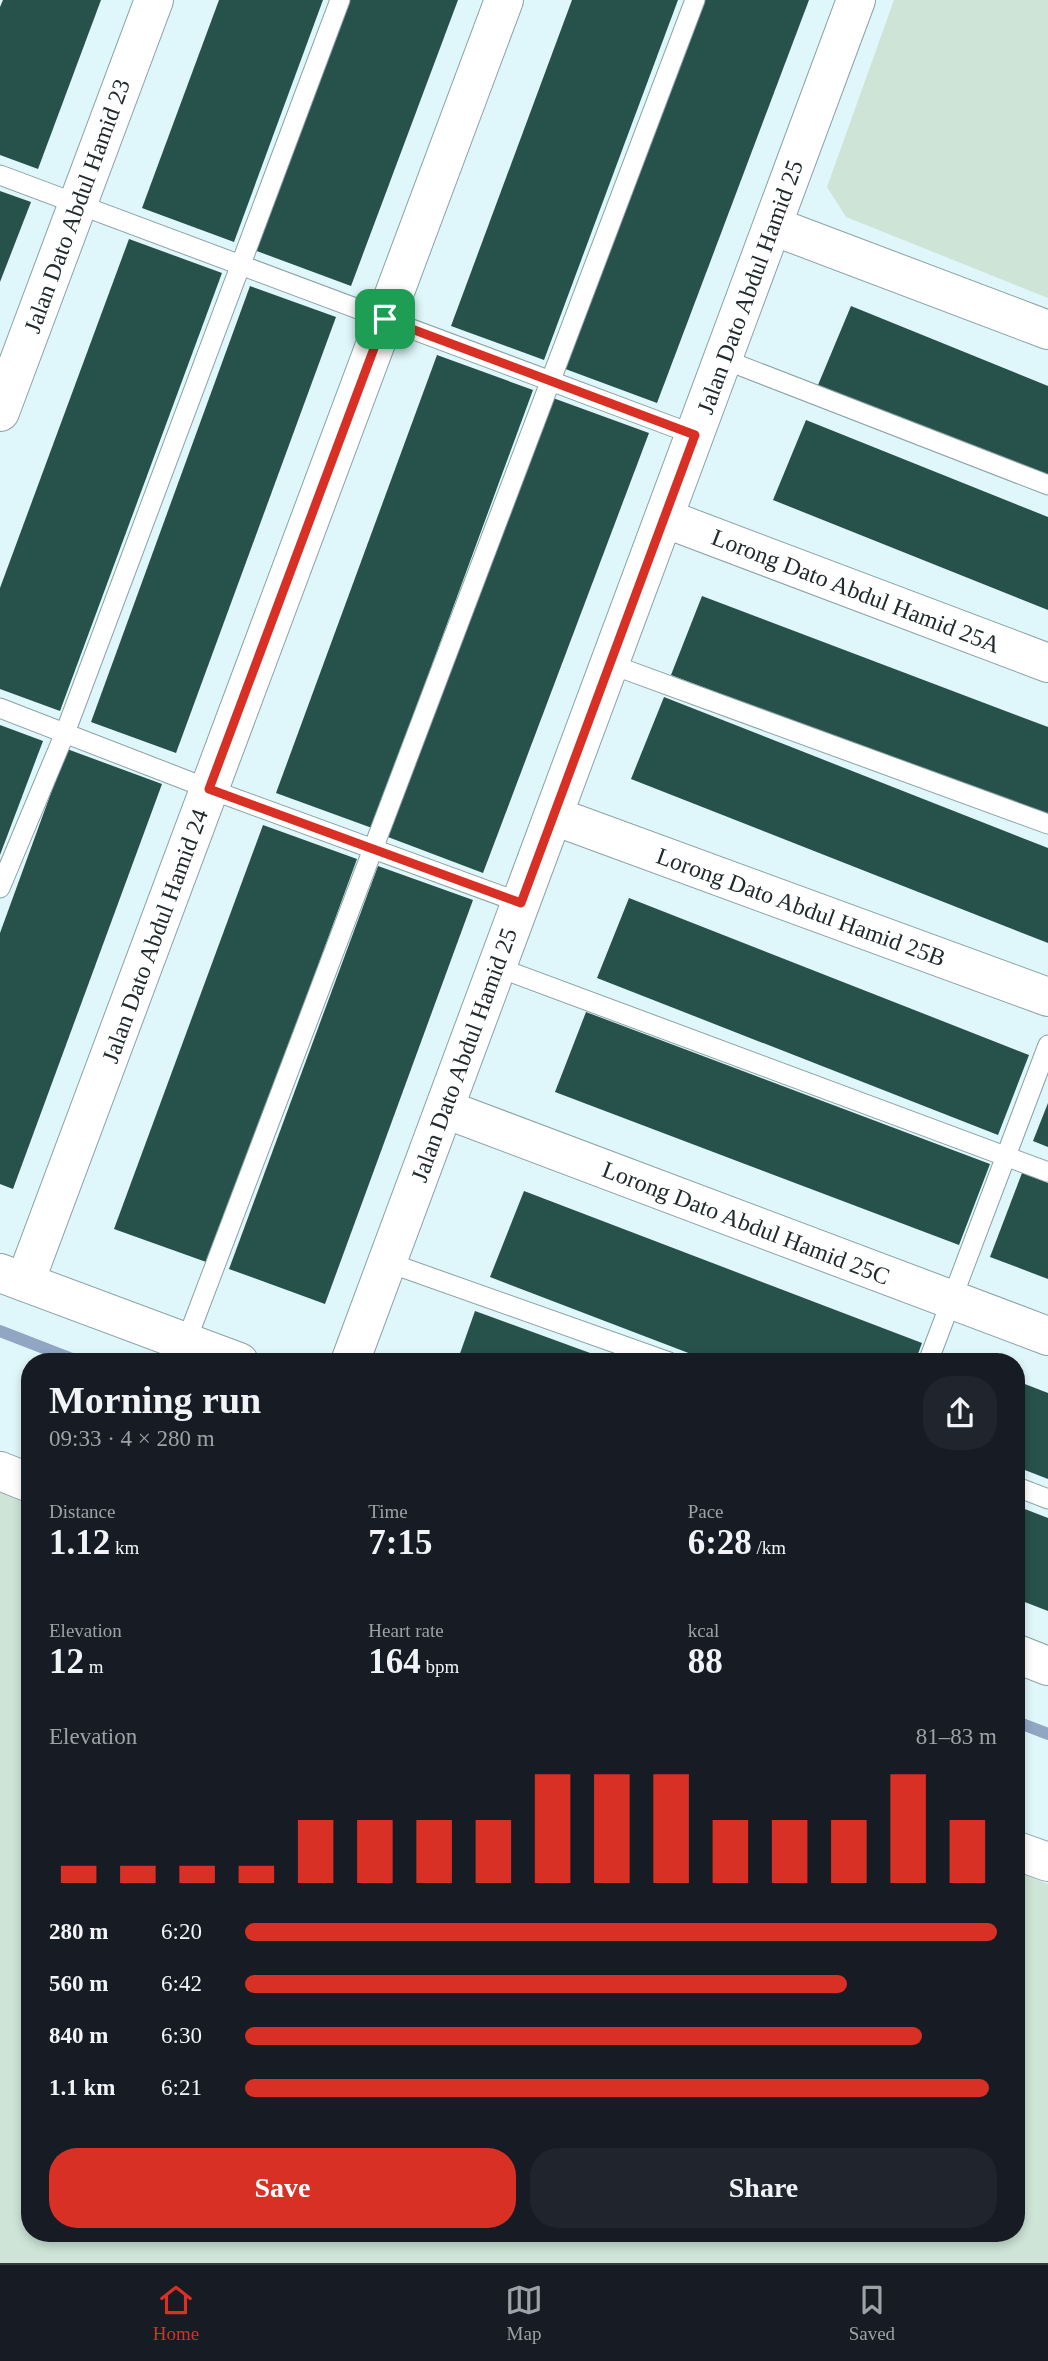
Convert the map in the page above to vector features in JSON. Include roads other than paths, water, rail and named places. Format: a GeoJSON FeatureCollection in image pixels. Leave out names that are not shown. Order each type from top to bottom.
{"type":"FeatureCollection","features":[{"type":"Feature","properties":{"kind":"street","name":"Jalan Dato Abdul Hamid 23"},"geometry":{"type":"LineString","coordinates":[[0,412],[154,0]]}},
{"type":"Feature","properties":{"kind":"street","name":"Jalan Dato Abdul Hamid 24"},"geometry":{"type":"LineString","coordinates":[[13,1278],[209,789],[504,0]]}},
{"type":"Feature","properties":{"kind":"street","name":"Jalan Dato Abdul Hamid 25"},"geometry":{"type":"LineString","coordinates":[[353,1353],[856,0]]}},
{"type":"Feature","properties":{"kind":"street"},"geometry":{"type":"LineString","coordinates":[[773,226],[1048,330]]}},
{"type":"Feature","properties":{"kind":"street","name":"Lorong Dato Abdul Hamid 25A"},"geometry":{"type":"LineString","coordinates":[[664,518],[1048,663]]}},
{"type":"Feature","properties":{"kind":"street","name":"Lorong Dato Abdul Hamid 25B"},"geometry":{"type":"LineString","coordinates":[[554,816],[1048,997]]}},
{"type":"Feature","properties":{"kind":"street","name":"Lorong Dato Abdul Hamid 25C"},"geometry":{"type":"LineString","coordinates":[[445,1109],[1048,1336]]}},
{"type":"Feature","properties":{"kind":"street"},"geometry":{"type":"LineString","coordinates":[[13,1278],[215,1353]]}},
{"type":"Feature","properties":{"kind":"street"},"geometry":{"type":"LineString","coordinates":[[0,1471],[21,1479]]}},
{"type":"Feature","properties":{"kind":"street"},"geometry":{"type":"LineString","coordinates":[[1025,1657],[1048,1665]]}},
{"type":"Feature","properties":{"kind":"street"},"geometry":{"type":"LineString","coordinates":[[1025,1853],[1048,1862]]}},
{"type":"Feature","properties":{"kind":"lane"},"geometry":{"type":"LineString","coordinates":[[0,888],[65,733],[340,0]]}},
{"type":"Feature","properties":{"kind":"lane"},"geometry":{"type":"LineString","coordinates":[[186,1342],[695,0]]}},
{"type":"Feature","properties":{"kind":"lane"},"geometry":{"type":"LineString","coordinates":[[0,176],[695,435]]}},
{"type":"Feature","properties":{"kind":"lane"},"geometry":{"type":"LineString","coordinates":[[723,359],[1048,485]]}},
{"type":"Feature","properties":{"kind":"lane"},"geometry":{"type":"LineString","coordinates":[[610,664],[1048,824]]}},
{"type":"Feature","properties":{"kind":"lane"},"geometry":{"type":"LineString","coordinates":[[0,708],[209,789],[521,903]]}},
{"type":"Feature","properties":{"kind":"lane"},"geometry":{"type":"LineString","coordinates":[[497,967],[1048,1172]]}},
{"type":"Feature","properties":{"kind":"lane"},"geometry":{"type":"LineString","coordinates":[[931,1353],[1048,1045]]}},
{"type":"Feature","properties":{"kind":"lane"},"geometry":{"type":"LineString","coordinates":[[387,1262],[644,1353]]}},
{"type":"Feature","properties":{"kind":"lane"},"geometry":{"type":"LineString","coordinates":[[1025,1490],[1048,1499]]}},
{"type":"Feature","properties":{"kind":"waterway"},"geometry":{"type":"LineString","coordinates":[[0,1331],[57,1353]]}},
{"type":"Feature","properties":{"kind":"waterway"},"geometry":{"type":"LineString","coordinates":[[1025,1725],[1048,1734]]}}]}
